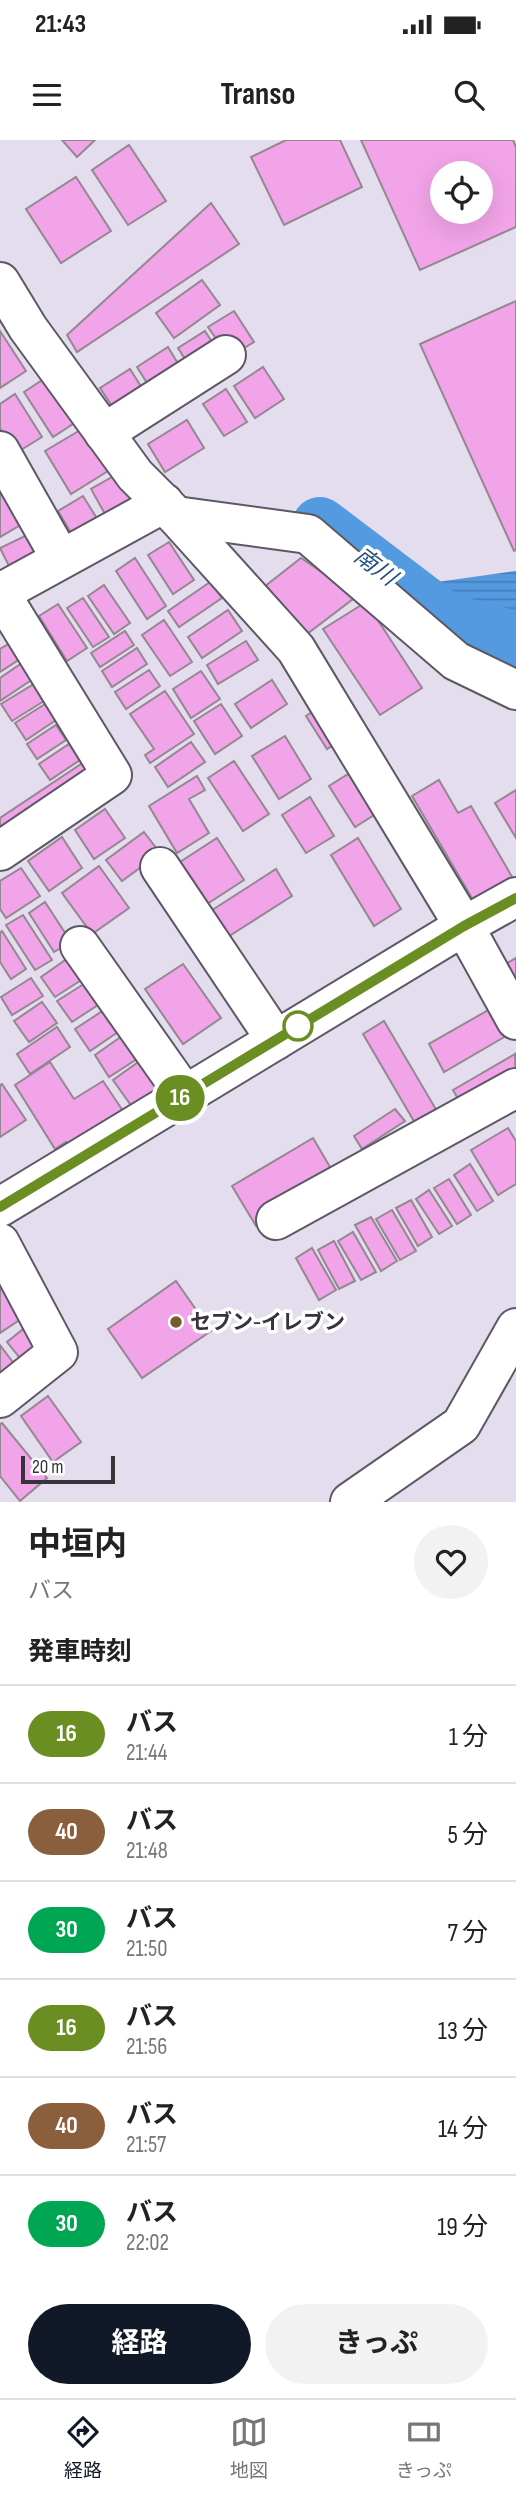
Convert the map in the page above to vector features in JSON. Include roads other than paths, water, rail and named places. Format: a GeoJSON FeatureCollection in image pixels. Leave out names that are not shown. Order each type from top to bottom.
{"type":"FeatureCollection","features":[{"type":"Feature","properties":{"kind":"main road"},"geometry":{"type":"LineString","coordinates":[[0,282],[28,328],[135,475],[296,649],[514,1010]]}},
{"type":"Feature","properties":{"kind":"main road"},"geometry":{"type":"LineString","coordinates":[[104,433],[226,355]]}},
{"type":"Feature","properties":{"kind":"main road"},"geometry":{"type":"LineString","coordinates":[[0,451],[61,559]]}},
{"type":"Feature","properties":{"kind":"main road"},"geometry":{"type":"LineString","coordinates":[[0,850],[112,775],[0,593],[61,559],[169,510],[307,534],[456,661],[516,690]]}},
{"type":"Feature","properties":{"kind":"main road"},"geometry":{"type":"LineString","coordinates":[[160,867],[276,1040]]}},
{"type":"Feature","properties":{"kind":"main road"},"geometry":{"type":"LineString","coordinates":[[0,1207],[516,897]]}},
{"type":"Feature","properties":{"kind":"main road"},"geometry":{"type":"LineString","coordinates":[[79,946],[185,1095]]}},
{"type":"Feature","properties":{"kind":"main road"},"geometry":{"type":"LineString","coordinates":[[276,1220],[516,1088]]}},
{"type":"Feature","properties":{"kind":"main road"},"geometry":{"type":"LineString","coordinates":[[0,1243],[58,1352],[0,1398]]}},
{"type":"Feature","properties":{"kind":"main road"},"geometry":{"type":"LineString","coordinates":[[461,1425],[516,1328]]}},
{"type":"Feature","properties":{"kind":"main road"},"geometry":{"type":"LineString","coordinates":[[350,1502],[516,1383]]}},
{"type":"Feature","properties":{"kind":"water"},"geometry":{"type":"Polygon","coordinates":[[[516,571],[516,672],[497,665],[416,611],[423,584],[516,571]]]}},
{"type":"Feature","properties":{"kind":"waterway","name":"南川"},"geometry":{"type":"LineString","coordinates":[[320,525],[448,622],[516,639]]}},
{"type":"Feature","properties":{"kind":"place","name":"セブン-イレブン"},"geometry":{"type":"Point","coordinates":[176,1322]}}]}
